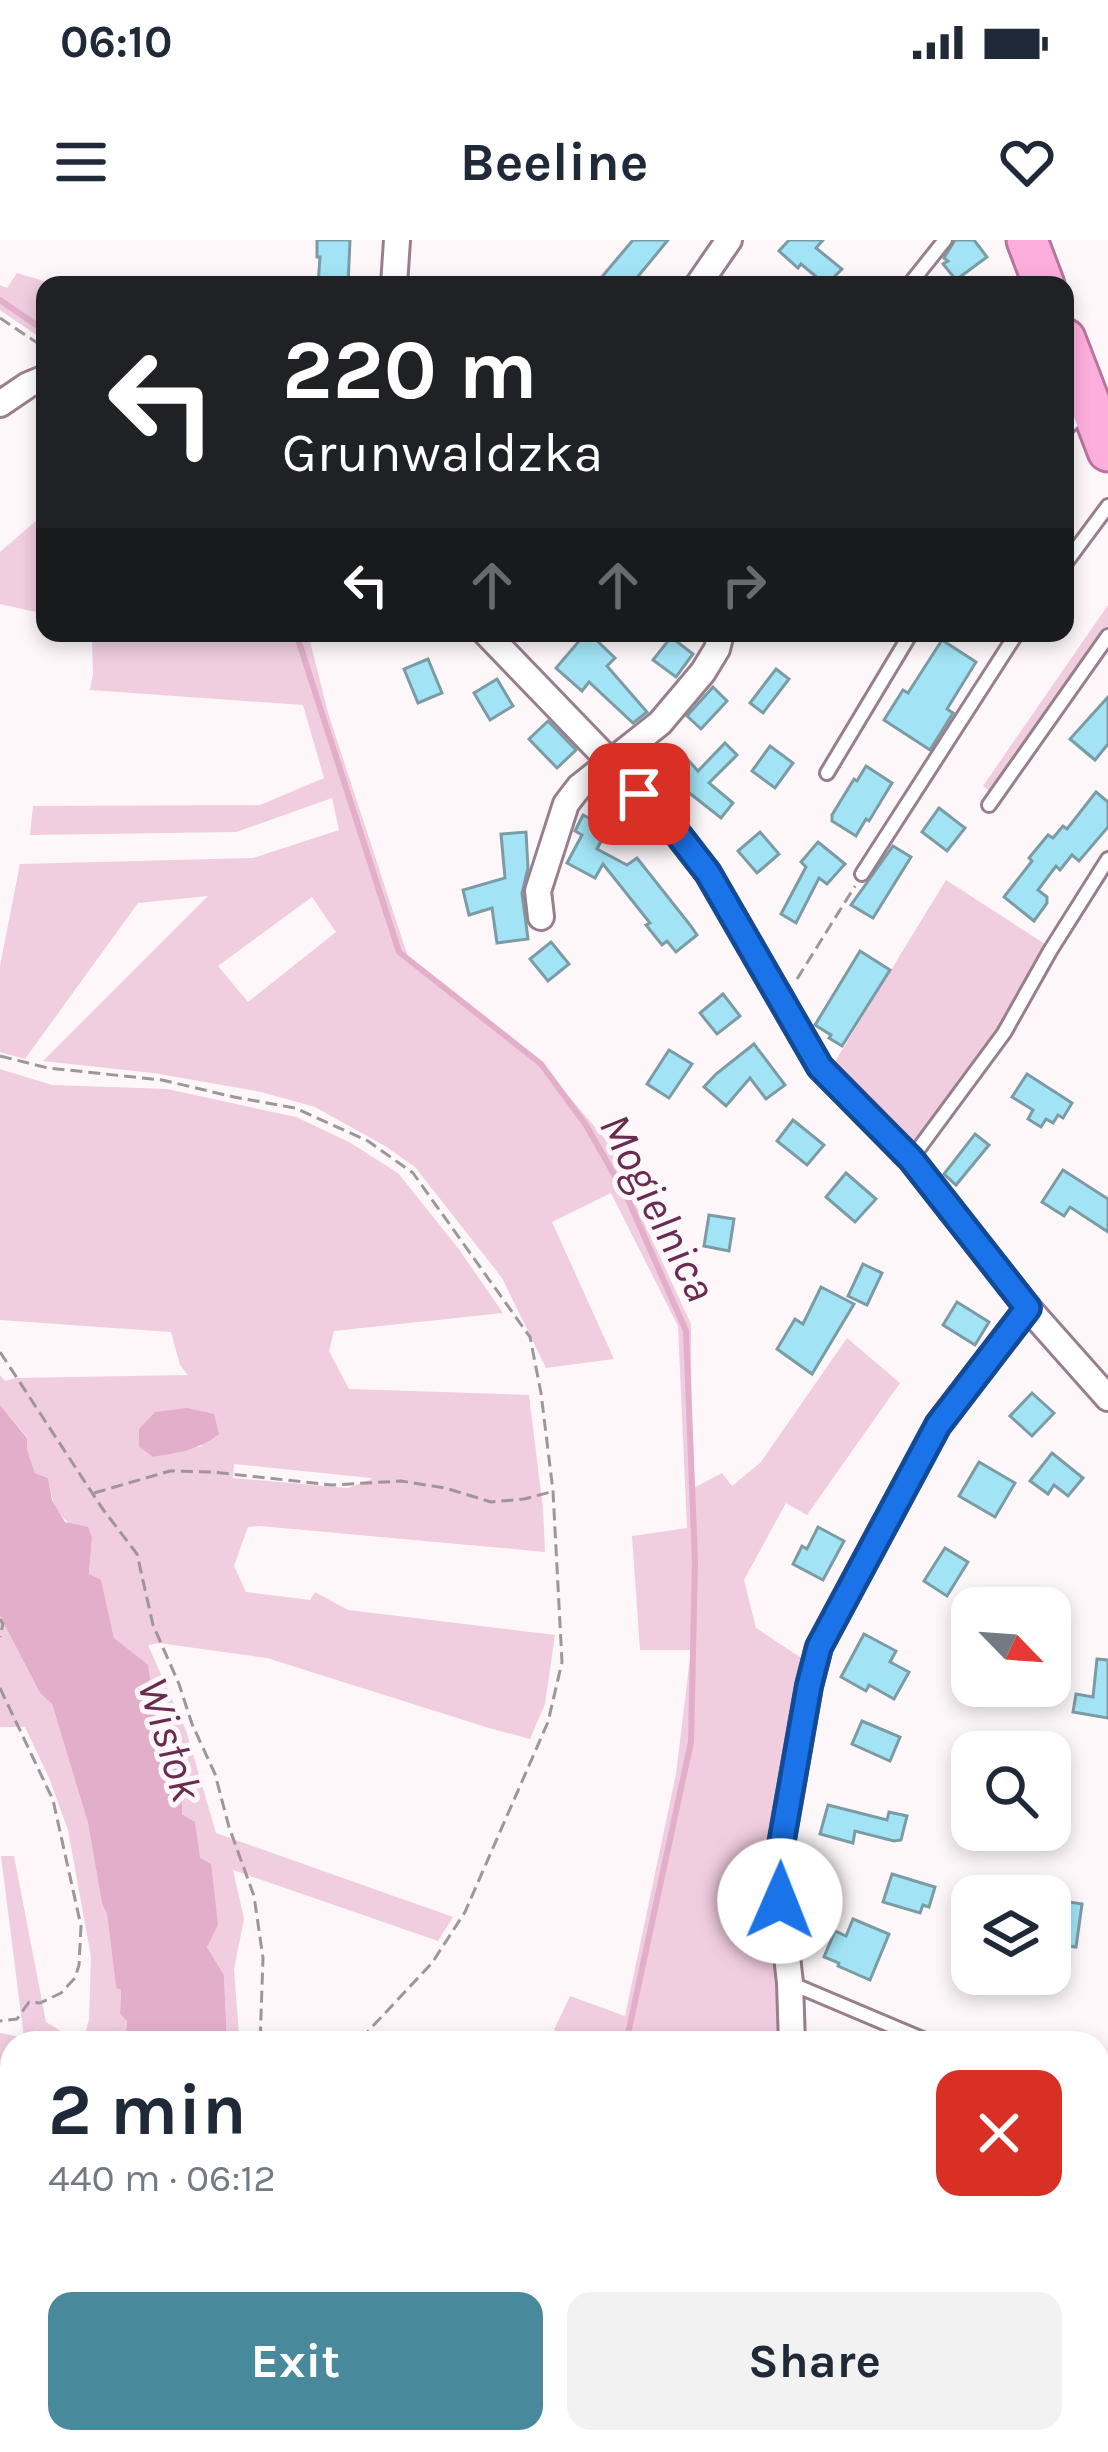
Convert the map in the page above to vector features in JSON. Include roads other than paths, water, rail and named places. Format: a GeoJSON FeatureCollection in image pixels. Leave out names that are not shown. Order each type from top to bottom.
{"type":"FeatureCollection","features":[{"type":"Feature","properties":{"kind":"highway"},"geometry":{"type":"LineString","coordinates":[[1027,240],[1041,276]]}},
{"type":"Feature","properties":{"kind":"highway"},"geometry":{"type":"LineString","coordinates":[[1078,418],[1108,451]]}},
{"type":"Feature","properties":{"kind":"street"},"geometry":{"type":"LineString","coordinates":[[395,276],[397,240]]}},
{"type":"Feature","properties":{"kind":"street"},"geometry":{"type":"LineString","coordinates":[[704,276],[729,240]]}},
{"type":"Feature","properties":{"kind":"street"},"geometry":{"type":"LineString","coordinates":[[0,404],[36,382]]}},
{"type":"Feature","properties":{"kind":"street"},"geometry":{"type":"LineString","coordinates":[[495,642],[670,824],[708,873],[820,1067],[911,1159],[1028,1308],[1108,1398]]}},
{"type":"Feature","properties":{"kind":"street"},"geometry":{"type":"LineString","coordinates":[[541,917],[538,891],[566,804],[579,788],[660,723],[703,672],[719,642]]}},
{"type":"Feature","properties":{"kind":"street"},"geometry":{"type":"LineString","coordinates":[[792,2031],[777,1868],[819,1647],[938,1425],[1028,1308]]}},
{"type":"Feature","properties":{"kind":"lane"},"geometry":{"type":"LineString","coordinates":[[916,276],[945,240]]}},
{"type":"Feature","properties":{"kind":"lane"},"geometry":{"type":"LineString","coordinates":[[1074,552],[1108,506]]}},
{"type":"Feature","properties":{"kind":"lane"},"geometry":{"type":"LineString","coordinates":[[989,805],[1108,636]]}},
{"type":"Feature","properties":{"kind":"lane"},"geometry":{"type":"LineString","coordinates":[[826,772],[905,642]]}},
{"type":"Feature","properties":{"kind":"lane"},"geometry":{"type":"LineString","coordinates":[[862,874],[1012,642]]}},
{"type":"Feature","properties":{"kind":"lane"},"geometry":{"type":"LineString","coordinates":[[911,1159],[1004,1033],[1108,859]]}},
{"type":"Feature","properties":{"kind":"lane"},"geometry":{"type":"LineString","coordinates":[[790,1983],[904,2031]]}},
{"type":"Feature","properties":{"kind":"waterway","name":"Mogielnica"},"geometry":{"type":"LineString","coordinates":[[0,300],[36,325]]}},
{"type":"Feature","properties":{"kind":"waterway","name":"Mogielnica"},"geometry":{"type":"LineString","coordinates":[[299,642],[399,952],[541,1064],[586,1125],[627,1197],[686,1331],[695,1562],[691,1742],[629,2031]]}},
{"type":"Feature","properties":{"kind":"water label","name":"Wisłok"},"geometry":{"type":"Point","coordinates":[171,1739]}}]}
